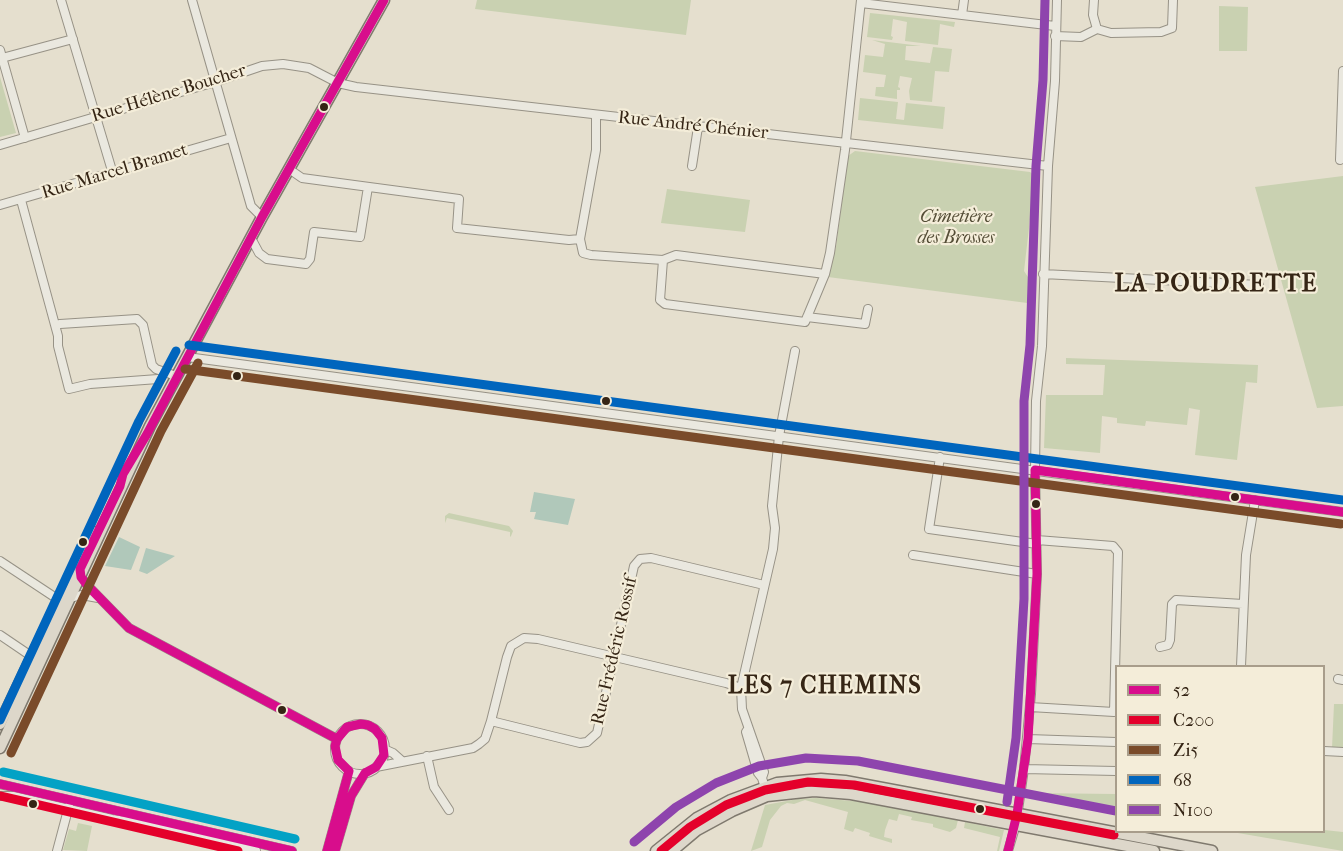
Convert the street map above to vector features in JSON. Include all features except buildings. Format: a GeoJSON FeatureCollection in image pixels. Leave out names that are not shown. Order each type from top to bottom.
{"type":"FeatureCollection","features":[{"type":"Feature","properties":{"kind":"main road"},"geometry":{"type":"LineString","coordinates":[[0,748],[176,376],[384,0]]}},
{"type":"Feature","properties":{"kind":"main road"},"geometry":{"type":"LineString","coordinates":[[2,717],[123,474],[147,434]]}},
{"type":"Feature","properties":{"kind":"main road"},"geometry":{"type":"LineString","coordinates":[[672,851],[698,830],[765,787]]}},
{"type":"Feature","properties":{"kind":"main road"},"geometry":{"type":"LineString","coordinates":[[656,851],[697,819],[731,800],[765,787],[791,792],[838,792],[1212,851]]}},
{"type":"Feature","properties":{"kind":"main road"},"geometry":{"type":"LineString","coordinates":[[1016,819],[1154,851]]}},
{"type":"Feature","properties":{"kind":"street"},"geometry":{"type":"LineString","coordinates":[[62,0],[113,174]]}},
{"type":"Feature","properties":{"kind":"street"},"geometry":{"type":"LineString","coordinates":[[192,0],[251,207],[262,217]]}},
{"type":"Feature","properties":{"kind":"street"},"geometry":{"type":"LineString","coordinates":[[962,15],[964,0]]}},
{"type":"Feature","properties":{"kind":"street"},"geometry":{"type":"LineString","coordinates":[[1008,851],[1024,769],[1030,707],[1037,574],[1036,401],[1042,346],[1043,274],[1055,81],[1057,0]]}},
{"type":"Feature","properties":{"kind":"street"},"geometry":{"type":"LineString","coordinates":[[1094,0],[1093,15],[1096,29]]}},
{"type":"Feature","properties":{"kind":"street"},"geometry":{"type":"LineString","coordinates":[[1055,36],[1081,37],[1096,29],[1111,33],[1161,32],[1172,28],[1173,0]]}},
{"type":"Feature","properties":{"kind":"street"},"geometry":{"type":"LineString","coordinates":[[806,320],[825,274],[830,253],[846,143],[861,2],[1055,26]]}},
{"type":"Feature","properties":{"kind":"street"},"geometry":{"type":"LineString","coordinates":[[25,138],[1,54],[73,39]]}},
{"type":"Feature","properties":{"kind":"street","name":"Rue Hélène Boucher"},"geometry":{"type":"LineString","coordinates":[[0,145],[262,66],[283,64],[309,68],[338,83]]}},
{"type":"Feature","properties":{"kind":"street"},"geometry":{"type":"LineString","coordinates":[[1340,160],[1343,71]]}},
{"type":"Feature","properties":{"kind":"street","name":"Rue André Chénier"},"geometry":{"type":"LineString","coordinates":[[338,83],[596,116],[1048,166]]}},
{"type":"Feature","properties":{"kind":"street"},"geometry":{"type":"LineString","coordinates":[[596,116],[596,150],[580,239],[583,253],[663,260],[676,255],[825,274]]}},
{"type":"Feature","properties":{"kind":"street"},"geometry":{"type":"LineString","coordinates":[[692,166],[698,127]]}},
{"type":"Feature","properties":{"kind":"street","name":"Rue Marcel Bramet"},"geometry":{"type":"LineString","coordinates":[[0,206],[231,138]]}},
{"type":"Feature","properties":{"kind":"street"},"geometry":{"type":"LineString","coordinates":[[289,170],[302,178],[459,199],[457,228],[548,238],[580,239]]}},
{"type":"Feature","properties":{"kind":"street"},"geometry":{"type":"LineString","coordinates":[[251,238],[259,253],[267,259],[306,264],[310,259],[314,232],[360,237],[368,187]]}},
{"type":"Feature","properties":{"kind":"street"},"geometry":{"type":"LineString","coordinates":[[21,200],[69,389],[90,384],[158,380]]}},
{"type":"Feature","properties":{"kind":"street"},"geometry":{"type":"LineString","coordinates":[[663,260],[660,300],[665,304],[806,320],[865,324],[868,309]]}},
{"type":"Feature","properties":{"kind":"street"},"geometry":{"type":"LineString","coordinates":[[1043,274],[1259,285]]}},
{"type":"Feature","properties":{"kind":"street"},"geometry":{"type":"LineString","coordinates":[[60,324],[137,319],[143,325],[152,365],[156,369],[176,376]]}},
{"type":"Feature","properties":{"kind":"street"},"geometry":{"type":"LineString","coordinates":[[765,787],[758,773],[746,732],[748,729],[742,709],[741,688],[773,549],[775,528],[772,506],[779,436],[795,351]]}},
{"type":"Feature","properties":{"kind":"street"},"geometry":{"type":"LineString","coordinates":[[187,357],[1343,512]]}},
{"type":"Feature","properties":{"kind":"street"},"geometry":{"type":"LineString","coordinates":[[940,457],[929,529],[1037,542],[1113,546],[1118,552],[1116,665]]}},
{"type":"Feature","properties":{"kind":"street"},"geometry":{"type":"LineString","coordinates":[[123,474],[120,486],[80,569],[81,577],[129,628],[337,739]]}},
{"type":"Feature","properties":{"kind":"street"},"geometry":{"type":"LineString","coordinates":[[1241,665],[1246,555],[1256,500]]}},
{"type":"Feature","properties":{"kind":"street"},"geometry":{"type":"LineString","coordinates":[[913,555],[1037,574]]}},
{"type":"Feature","properties":{"kind":"street","name":"Rue Frédéric Rossif"},"geometry":{"type":"LineString","coordinates":[[491,721],[580,743],[587,742],[597,733],[634,566],[640,560],[651,558],[764,585]]}},
{"type":"Feature","properties":{"kind":"street"},"geometry":{"type":"LineString","coordinates":[[0,561],[59,600],[82,594],[99,598]]}},
{"type":"Feature","properties":{"kind":"street"},"geometry":{"type":"LineString","coordinates":[[0,635],[31,656],[40,654],[50,641],[59,600]]}},
{"type":"Feature","properties":{"kind":"street"},"geometry":{"type":"LineString","coordinates":[[1160,647],[1168,645],[1170,640],[1172,604],[1176,600],[1244,604]]}},
{"type":"Feature","properties":{"kind":"street"},"geometry":{"type":"LineString","coordinates":[[335,851],[351,796],[365,773],[376,767],[473,748],[485,739],[507,657],[512,646],[524,638],[538,639],[726,682],[741,688]]}},
{"type":"Feature","properties":{"kind":"street"},"geometry":{"type":"LineString","coordinates":[[1030,707],[1115,712]]}},
{"type":"Feature","properties":{"kind":"street"},"geometry":{"type":"LineString","coordinates":[[365,773],[349,771],[338,760],[335,746],[337,739],[341,732],[354,724],[368,725],[379,733],[384,756],[376,767]]}},
{"type":"Feature","properties":{"kind":"street"},"geometry":{"type":"LineString","coordinates":[[1028,739],[1115,742]]}},
{"type":"Feature","properties":{"kind":"street"},"geometry":{"type":"LineString","coordinates":[[384,749],[402,761]]}},
{"type":"Feature","properties":{"kind":"street"},"geometry":{"type":"LineString","coordinates":[[1325,751],[1343,752]]}},
{"type":"Feature","properties":{"kind":"street"},"geometry":{"type":"LineString","coordinates":[[427,756],[434,786],[449,810]]}},
{"type":"Feature","properties":{"kind":"street"},"geometry":{"type":"LineString","coordinates":[[1024,769],[1115,771]]}},
{"type":"Feature","properties":{"kind":"street"},"geometry":{"type":"LineString","coordinates":[[327,851],[349,771]]}},
{"type":"Feature","properties":{"kind":"street"},"geometry":{"type":"LineString","coordinates":[[0,784],[292,851]]}},
{"type":"Feature","properties":{"kind":"street"},"geometry":{"type":"LineString","coordinates":[[0,796],[13,796],[256,851]]}},
{"type":"Feature","properties":{"kind":"street"},"geometry":{"type":"LineString","coordinates":[[57,851],[71,799]]}},
{"type":"Feature","properties":{"kind":"street"},"geometry":{"type":"LineString","coordinates":[[172,831],[174,828],[187,828]]}},
{"type":"Feature","properties":{"kind":"green space"},"geometry":{"type":"Polygon","coordinates":[[[477,0],[691,0],[686,35],[475,9],[477,0]]]}},
{"type":"Feature","properties":{"kind":"green space"},"geometry":{"type":"Polygon","coordinates":[[[1219,6],[1248,7],[1247,51],[1219,51],[1219,6]]]}},
{"type":"Feature","properties":{"kind":"green space"},"geometry":{"type":"Polygon","coordinates":[[[870,13],[955,22],[954,27],[940,24],[938,45],[905,41],[907,22],[893,19],[892,40],[867,37],[870,13]]]}},
{"type":"Feature","properties":{"kind":"green space"},"geometry":{"type":"Polygon","coordinates":[[[872,40],[921,46],[906,46],[905,60],[930,63],[933,47],[952,49],[949,72],[935,71],[932,102],[910,100],[909,91],[912,78],[900,76],[898,87],[900,90],[897,90],[897,99],[875,96],[876,87],[884,87],[886,75],[863,72],[865,55],[883,57],[885,44],[872,40]]]}},
{"type":"Feature","properties":{"kind":"green space"},"geometry":{"type":"Polygon","coordinates":[[[0,77],[16,133],[0,137],[0,77]]]}},
{"type":"Feature","properties":{"kind":"green space"},"geometry":{"type":"Polygon","coordinates":[[[860,98],[898,102],[896,119],[904,120],[906,103],[945,107],[943,129],[858,120],[860,98]]]}},
{"type":"Feature","properties":{"kind":"green space","name":"Cimetière des Brosses"},"geometry":{"type":"Polygon","coordinates":[[[855,151],[1030,172],[1035,176],[1024,271],[1036,289],[1035,304],[828,277],[836,247],[848,156],[855,151]]]}},
{"type":"Feature","properties":{"kind":"green space"},"geometry":{"type":"Polygon","coordinates":[[[1343,176],[1343,406],[1317,408],[1255,187],[1343,176]]]}},
{"type":"Feature","properties":{"kind":"green space"},"geometry":{"type":"Polygon","coordinates":[[[667,189],[750,200],[745,232],[661,223],[667,189]]]}},
{"type":"Feature","properties":{"kind":"green space"},"geometry":{"type":"Polygon","coordinates":[[[1066,358],[1258,365],[1257,383],[1246,382],[1237,460],[1195,455],[1200,410],[1189,408],[1187,425],[1146,421],[1145,426],[1117,423],[1117,418],[1102,416],[1100,453],[1044,448],[1046,395],[1103,395],[1105,365],[1066,364],[1066,358]]]}},
{"type":"Feature","properties":{"kind":"green space"},"geometry":{"type":"Polygon","coordinates":[[[449,513],[509,526],[513,531],[510,537],[510,532],[447,518],[445,523],[445,516],[449,513]]]}},
{"type":"Feature","properties":{"kind":"green space"},"geometry":{"type":"Polygon","coordinates":[[[1334,704],[1343,704],[1343,748],[1332,748],[1334,704]]]}},
{"type":"Feature","properties":{"kind":"green space"},"geometry":{"type":"Polygon","coordinates":[[[1028,793],[1115,794],[1115,810],[1028,793]]]}},
{"type":"Feature","properties":{"kind":"green space"},"geometry":{"type":"Polygon","coordinates":[[[817,798],[864,802],[958,820],[956,828],[950,832],[933,827],[933,824],[911,820],[912,817],[899,814],[897,821],[889,819],[885,830],[884,837],[892,839],[892,843],[869,836],[870,833],[855,828],[853,832],[844,829],[848,812],[805,800],[781,806],[770,820],[762,847],[751,851],[765,805],[817,798]]]}},
{"type":"Feature","properties":{"kind":"green space"},"geometry":{"type":"Polygon","coordinates":[[[965,822],[1004,830],[999,851],[997,851],[1000,837],[964,828],[965,822]]]}},
{"type":"Feature","properties":{"kind":"green space"},"geometry":{"type":"Polygon","coordinates":[[[78,823],[92,826],[87,851],[63,850],[69,829],[76,831],[78,823]]]}},
{"type":"Feature","properties":{"kind":"green space"},"geometry":{"type":"Polygon","coordinates":[[[1325,830],[1343,832],[1343,851],[1238,833],[1325,833],[1325,830]]]}},
{"type":"Feature","properties":{"kind":"shaded area"},"geometry":{"type":"Polygon","coordinates":[[[534,492],[575,499],[568,525],[534,519],[536,512],[530,512],[534,492]]]}},
{"type":"Feature","properties":{"kind":"shaded area"},"geometry":{"type":"Polygon","coordinates":[[[119,537],[140,547],[131,570],[105,566],[119,537]]]}},
{"type":"Feature","properties":{"kind":"shaded area"},"geometry":{"type":"Polygon","coordinates":[[[146,548],[175,556],[147,574],[139,571],[146,548]]]}},
{"type":"Feature","properties":{"kind":"transit line","name":"52"},"geometry":{"type":"LineString","coordinates":[[337,739],[129,628],[87,585],[81,577],[80,569],[120,486],[123,474],[147,434],[262,217],[384,0]]}},
{"type":"Feature","properties":{"kind":"transit line","name":"N100"},"geometry":{"type":"LineString","coordinates":[[1007,802],[1016,738],[1024,599],[1024,401],[1030,345],[1045,0]]}},
{"type":"Feature","properties":{"kind":"transit line","name":"68"},"geometry":{"type":"LineString","coordinates":[[189,345],[1343,500]]}},
{"type":"Feature","properties":{"kind":"transit line","name":"68"},"geometry":{"type":"LineString","coordinates":[[0,720],[139,421],[176,351]]}},
{"type":"Feature","properties":{"kind":"transit line","name":"Zi5"},"geometry":{"type":"LineString","coordinates":[[11,753],[161,431],[198,363]]}},
{"type":"Feature","properties":{"kind":"transit line","name":"Zi5"},"geometry":{"type":"LineString","coordinates":[[185,369],[1341,524]]}},
{"type":"Feature","properties":{"kind":"transit line","name":"52"},"geometry":{"type":"LineString","coordinates":[[1035,470],[1343,512]]}},
{"type":"Feature","properties":{"kind":"transit line","name":"52"},"geometry":{"type":"LineString","coordinates":[[1008,851],[1017,814],[1028,739],[1037,574],[1035,470]]}},
{"type":"Feature","properties":{"kind":"transit line","name":"52"},"geometry":{"type":"LineString","coordinates":[[327,851],[349,771],[338,760],[335,746],[337,739],[347,727],[368,725],[375,729],[382,738],[384,755],[376,767],[365,773],[351,796],[335,851]]}},
{"type":"Feature","properties":{"kind":"transit line","name":"N100"},"geometry":{"type":"LineString","coordinates":[[634,842],[676,807],[716,783],[759,766],[806,758],[858,761],[1115,811]]}},
{"type":"Feature","properties":{"kind":"transit line"},"geometry":{"type":"LineString","coordinates":[[3,772],[295,839]]}},
{"type":"Feature","properties":{"kind":"transit line","name":"C200"},"geometry":{"type":"LineString","coordinates":[[661,851],[690,827],[726,805],[765,790],[808,782],[854,785],[1114,835]]}},
{"type":"Feature","properties":{"kind":"transit line","name":"52"},"geometry":{"type":"LineString","coordinates":[[0,784],[292,851]]}},
{"type":"Feature","properties":{"kind":"transit line","name":"C200"},"geometry":{"type":"LineString","coordinates":[[0,796],[238,851]]}},
{"type":"Feature","properties":{"kind":"district","name":"LA POUDRETTE"},"geometry":{"type":"Point","coordinates":[1216,285]}},
{"type":"Feature","properties":{"kind":"district","name":"LES 7 CHEMINS"},"geometry":{"type":"Point","coordinates":[825,687]}}]}
